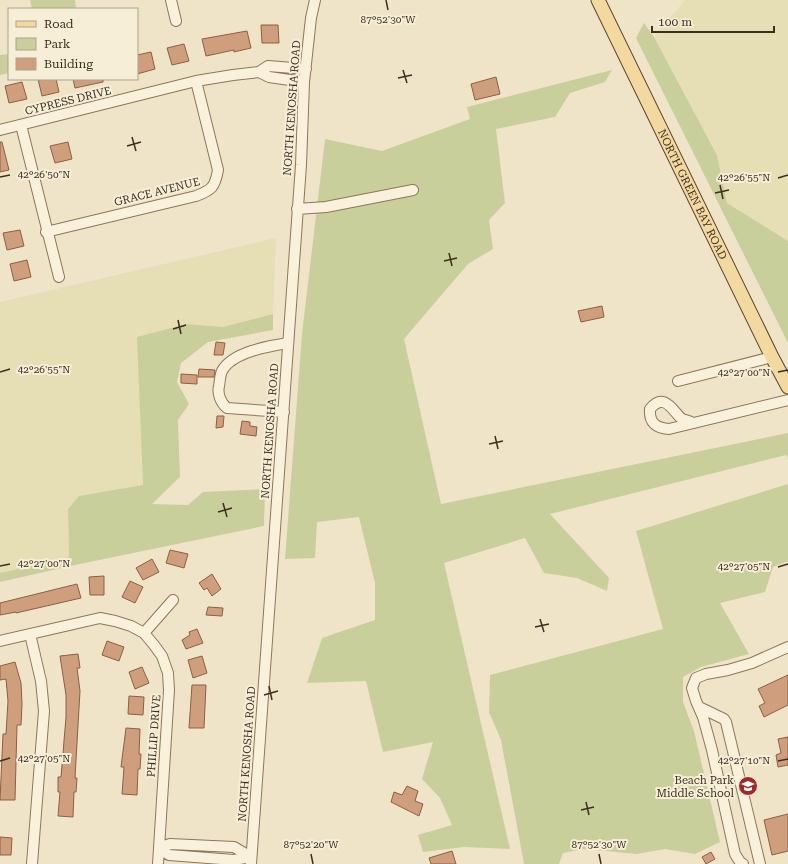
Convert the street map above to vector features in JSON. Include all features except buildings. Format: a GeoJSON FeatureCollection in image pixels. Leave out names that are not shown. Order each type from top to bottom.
{"type":"FeatureCollection","features":[{"type":"Feature","properties":{"kind":"main road","name":"NORTH GREEN BAY ROAD"},"geometry":{"type":"LineString","coordinates":[[598,0],[788,387]]}},
{"type":"Feature","properties":{"kind":"street"},"geometry":{"type":"LineString","coordinates":[[171,0],[176,21]]}},
{"type":"Feature","properties":{"kind":"street","name":"NORTH KENOSHA ROAD"},"geometry":{"type":"LineString","coordinates":[[251,860],[301,165],[304,82],[311,18],[315,0]]}},
{"type":"Feature","properties":{"kind":"street","name":"CYPRESS DRIVE"},"geometry":{"type":"LineString","coordinates":[[0,130],[196,81],[259,72],[268,66],[306,69]]}},
{"type":"Feature","properties":{"kind":"street","name":"CYPRESS DRIVE"},"geometry":{"type":"LineString","coordinates":[[259,72],[269,77],[304,82]]}},
{"type":"Feature","properties":{"kind":"street","name":"GRACE AVENUE"},"geometry":{"type":"LineString","coordinates":[[46,232],[208,192],[216,182],[218,170],[196,81]]}},
{"type":"Feature","properties":{"kind":"street"},"geometry":{"type":"LineString","coordinates":[[21,125],[58,277]]}},
{"type":"Feature","properties":{"kind":"street"},"geometry":{"type":"LineString","coordinates":[[297,209],[326,207],[413,190]]}},
{"type":"Feature","properties":{"kind":"street"},"geometry":{"type":"LineString","coordinates":[[284,412],[226,408],[222,404],[218,390],[222,371],[231,360],[268,346],[288,343]]}},
{"type":"Feature","properties":{"kind":"street"},"geometry":{"type":"LineString","coordinates":[[678,381],[772,357]]}},
{"type":"Feature","properties":{"kind":"street"},"geometry":{"type":"LineString","coordinates":[[691,422],[788,400]]}},
{"type":"Feature","properties":{"kind":"street"},"geometry":{"type":"LineString","coordinates":[[144,633],[174,600]]}},
{"type":"Feature","properties":{"kind":"street","name":"PHILLIP DRIVE"},"geometry":{"type":"LineString","coordinates":[[0,641],[100,618],[131,626],[144,633],[162,656],[168,673],[169,690],[158,864]]}},
{"type":"Feature","properties":{"kind":"street"},"geometry":{"type":"LineString","coordinates":[[30,634],[41,681],[44,711],[32,864]]}},
{"type":"Feature","properties":{"kind":"street"},"geometry":{"type":"LineString","coordinates":[[743,864],[735,854],[712,750],[692,688],[696,678],[706,674],[728,670],[752,663],[788,647]]}},
{"type":"Feature","properties":{"kind":"street"},"geometry":{"type":"LineString","coordinates":[[699,707],[724,719],[726,722],[760,864]]}},
{"type":"Feature","properties":{"kind":"street"},"geometry":{"type":"LineString","coordinates":[[159,848],[169,855],[251,860]]}},
{"type":"Feature","properties":{"kind":"shaded area"},"geometry":{"type":"Polygon","coordinates":[[[685,0],[788,0],[788,241],[727,203],[717,154],[654,37],[685,0]]]}},
{"type":"Feature","properties":{"kind":"shaded area"},"geometry":{"type":"Polygon","coordinates":[[[276,238],[273,314],[223,327],[185,324],[138,337],[143,486],[79,496],[68,509],[69,557],[0,573],[0,302],[276,238]]]}},
{"type":"Feature","properties":{"kind":"green space"},"geometry":{"type":"Polygon","coordinates":[[[30,0],[75,0],[76,8],[32,8],[30,0]]]}},
{"type":"Feature","properties":{"kind":"green space"},"geometry":{"type":"Polygon","coordinates":[[[644,23],[654,37],[717,155],[727,203],[788,241],[788,343],[636,38],[644,23]]]}},
{"type":"Feature","properties":{"kind":"green space"},"geometry":{"type":"Polygon","coordinates":[[[8,54],[8,73],[0,75],[0,55],[8,54]]]}},
{"type":"Feature","properties":{"kind":"green space"},"geometry":{"type":"Polygon","coordinates":[[[612,70],[605,82],[570,93],[555,117],[496,129],[505,203],[489,220],[493,249],[468,264],[404,339],[441,504],[788,433],[788,458],[786,455],[550,514],[609,578],[607,591],[577,578],[544,573],[525,538],[444,563],[510,849],[464,847],[423,852],[418,835],[452,825],[440,798],[422,779],[433,742],[383,752],[366,681],[307,683],[322,638],[375,620],[375,583],[359,517],[317,522],[315,558],[285,559],[302,334],[325,139],[382,151],[470,119],[467,107],[612,70]]]}},
{"type":"Feature","properties":{"kind":"green space"},"geometry":{"type":"Polygon","coordinates":[[[273,314],[273,330],[208,342],[181,363],[177,382],[189,404],[178,420],[180,477],[152,504],[188,505],[203,492],[265,489],[264,526],[0,582],[0,573],[69,557],[68,509],[79,496],[143,485],[137,337],[186,324],[223,327],[273,314]]]}},
{"type":"Feature","properties":{"kind":"green space"},"geometry":{"type":"Polygon","coordinates":[[[788,484],[788,561],[773,567],[765,592],[720,603],[749,654],[701,667],[683,677],[683,702],[694,731],[720,842],[695,854],[665,849],[637,854],[584,849],[563,853],[559,864],[524,864],[501,740],[489,712],[490,675],[663,629],[636,531],[788,484]]]}},
{"type":"Feature","properties":{"kind":"place","name":"Beach Park Middle School"},"geometry":{"type":"Point","coordinates":[748,786]}}]}
